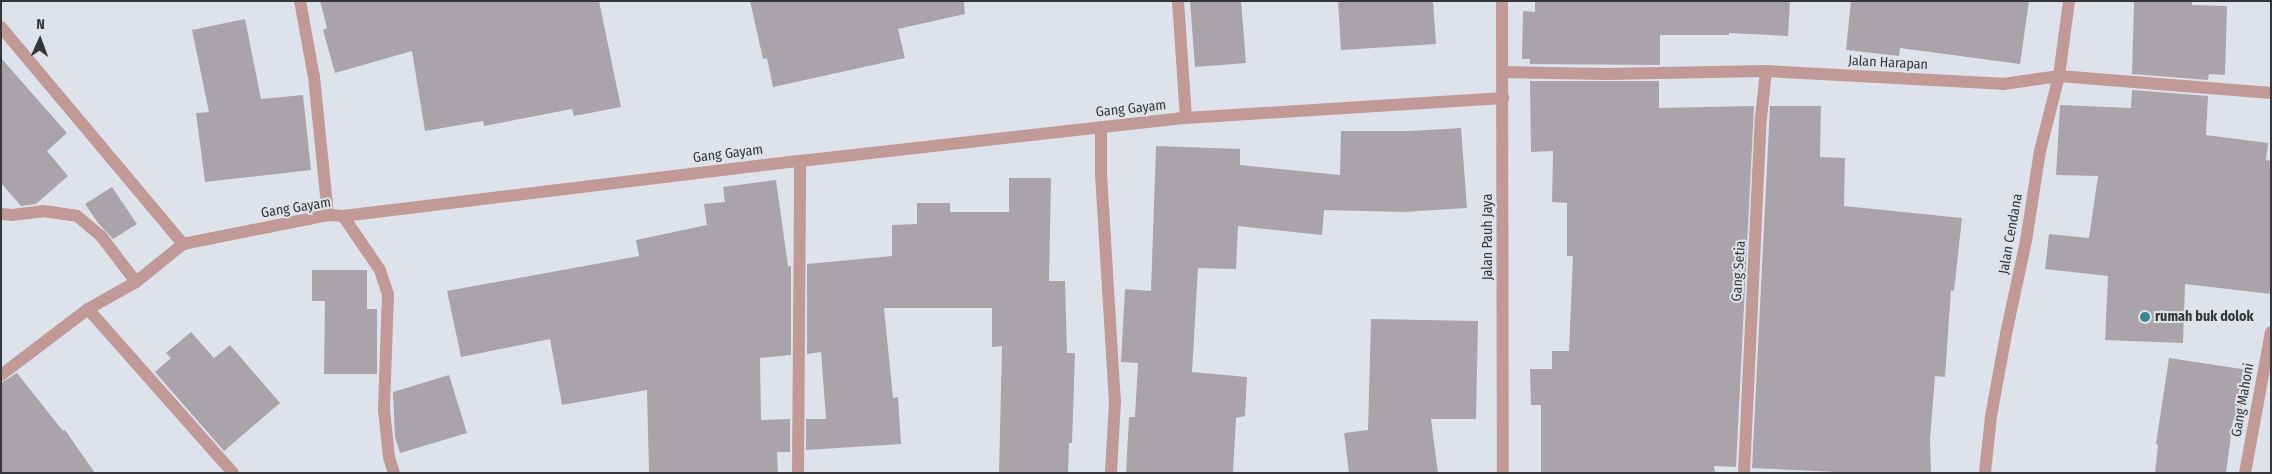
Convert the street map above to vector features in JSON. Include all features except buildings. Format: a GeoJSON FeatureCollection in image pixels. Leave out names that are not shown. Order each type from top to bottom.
{"type":"FeatureCollection","features":[{"type":"Feature","properties":{"kind":"street"},"geometry":{"type":"LineString","coordinates":[[300,1],[314,77],[328,215]]}},
{"type":"Feature","properties":{"kind":"street"},"geometry":{"type":"LineString","coordinates":[[1178,1],[1186,118]]}},
{"type":"Feature","properties":{"kind":"street","name":"Jalan Pauh Jaya"},"geometry":{"type":"LineString","coordinates":[[1502,1],[1503,473]]}},
{"type":"Feature","properties":{"kind":"street","name":"Jalan Cendana"},"geometry":{"type":"LineString","coordinates":[[1985,473],[1991,416],[2026,241],[2040,151],[2059,76],[2069,1]]}},
{"type":"Feature","properties":{"kind":"street"},"geometry":{"type":"LineString","coordinates":[[1,27],[183,244]]}},
{"type":"Feature","properties":{"kind":"street","name":"Jalan Harapan"},"geometry":{"type":"LineString","coordinates":[[1502,72],[1606,74],[1766,72],[2003,84],[2059,76],[2271,93]]}},
{"type":"Feature","properties":{"kind":"street","name":"Gang Setia"},"geometry":{"type":"LineString","coordinates":[[1744,473],[1761,118],[1766,72]]}},
{"type":"Feature","properties":{"kind":"street","name":"Gang Gayam"},"geometry":{"type":"LineString","coordinates":[[1,375],[88,309],[136,282],[183,244],[328,215],[342,216],[800,161],[1186,118],[1503,98]]}},
{"type":"Feature","properties":{"kind":"street"},"geometry":{"type":"LineString","coordinates":[[1101,127],[1101,174],[1115,401],[1111,473]]}},
{"type":"Feature","properties":{"kind":"street"},"geometry":{"type":"LineString","coordinates":[[798,473],[800,161]]}},
{"type":"Feature","properties":{"kind":"street"},"geometry":{"type":"LineString","coordinates":[[1,214],[12,215],[43,211],[77,216],[101,236],[136,282]]}},
{"type":"Feature","properties":{"kind":"street"},"geometry":{"type":"LineString","coordinates":[[342,216],[380,270],[388,294],[384,410],[389,457],[394,473]]}},
{"type":"Feature","properties":{"kind":"street"},"geometry":{"type":"LineString","coordinates":[[88,309],[233,473]]}},
{"type":"Feature","properties":{"kind":"street","name":"Gang Mahoni"},"geometry":{"type":"LineString","coordinates":[[2245,473],[2271,332]]}},
{"type":"Feature","properties":{"kind":"place","name":"rumah buk dolok"},"geometry":{"type":"Point","coordinates":[2145,317]}}]}
